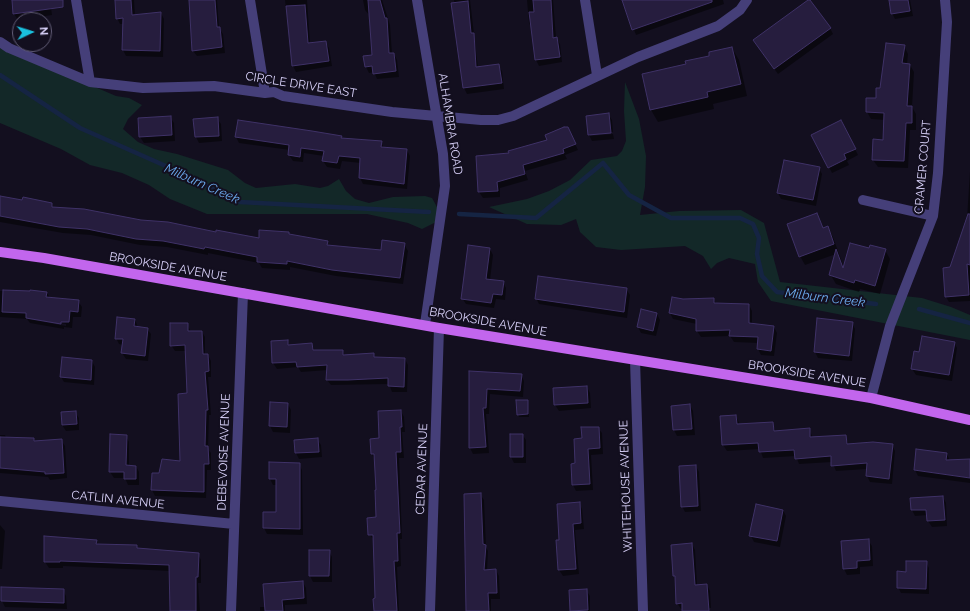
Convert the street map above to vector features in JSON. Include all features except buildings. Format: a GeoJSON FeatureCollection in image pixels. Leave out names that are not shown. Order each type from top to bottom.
{"type":"FeatureCollection","features":[{"type":"Feature","properties":{"kind":"main road","name":"BROOKSIDE AVENUE"},"geometry":{"type":"LineString","coordinates":[[0,252],[44,258],[425,324],[440,328],[871,398],[970,420]]}},
{"type":"Feature","properties":{"kind":"street"},"geometry":{"type":"LineString","coordinates":[[76,0],[90,82]]}},
{"type":"Feature","properties":{"kind":"street"},"geometry":{"type":"LineString","coordinates":[[250,0],[265,93]]}},
{"type":"Feature","properties":{"kind":"street","name":"ALHAMBRA ROAD"},"geometry":{"type":"LineString","coordinates":[[417,0],[443,154],[446,186],[425,324]]}},
{"type":"Feature","properties":{"kind":"street"},"geometry":{"type":"LineString","coordinates":[[585,0],[597,75]]}},
{"type":"Feature","properties":{"kind":"street","name":"CIRCLE DRIVE EAST"},"geometry":{"type":"LineString","coordinates":[[0,42],[9,48],[90,82],[143,88],[214,86],[265,93],[274,92],[282,96],[436,117],[498,120],[513,116],[597,75],[638,57],[718,26],[740,10],[747,0]]}},
{"type":"Feature","properties":{"kind":"street","name":"CRAMER COURT"},"geometry":{"type":"LineString","coordinates":[[871,398],[890,326],[933,216],[938,173],[947,22],[945,0]]}},
{"type":"Feature","properties":{"kind":"street"},"geometry":{"type":"LineString","coordinates":[[863,200],[933,216]]}},
{"type":"Feature","properties":{"kind":"street","name":"DEBEVOISE AVENUE"},"geometry":{"type":"LineString","coordinates":[[231,611],[243,293]]}},
{"type":"Feature","properties":{"kind":"street","name":"CEDAR AVENUE"},"geometry":{"type":"LineString","coordinates":[[430,611],[440,328]]}},
{"type":"Feature","properties":{"kind":"street","name":"WHITEHOUSE AVENUE"},"geometry":{"type":"LineString","coordinates":[[635,360],[643,611]]}},
{"type":"Feature","properties":{"kind":"street","name":"CATLIN AVENUE"},"geometry":{"type":"LineString","coordinates":[[0,501],[234,524]]}},
{"type":"Feature","properties":{"kind":"green space"},"geometry":{"type":"Polygon","coordinates":[[[0,45],[12,50],[12,52],[16,52],[116,96],[129,98],[142,105],[128,119],[123,129],[138,142],[154,149],[177,154],[228,170],[245,183],[256,188],[295,184],[320,188],[328,186],[339,179],[346,191],[355,199],[369,203],[393,197],[425,196],[432,198],[437,207],[438,216],[436,222],[422,229],[408,223],[367,214],[207,214],[170,199],[149,185],[122,173],[90,165],[61,149],[0,123],[0,45]]]}},
{"type":"Feature","properties":{"kind":"green space"},"geometry":{"type":"Polygon","coordinates":[[[625,82],[639,119],[646,156],[645,187],[640,215],[679,211],[741,210],[764,223],[780,282],[922,298],[970,315],[970,340],[771,301],[758,282],[755,264],[729,258],[717,263],[711,269],[703,256],[685,246],[621,250],[596,247],[580,232],[576,219],[561,225],[527,224],[489,207],[527,199],[549,191],[570,180],[591,160],[617,156],[622,151],[626,141],[624,111],[625,82]]]}},
{"type":"Feature","properties":{"kind":"waterway","name":"Milburn Creek"},"geometry":{"type":"LineString","coordinates":[[0,75],[80,128],[168,167],[240,202],[429,212]]}},
{"type":"Feature","properties":{"kind":"waterway","name":"Milburn Creek"},"geometry":{"type":"LineString","coordinates":[[459,214],[536,218],[603,163],[629,195],[671,218],[740,218],[753,224],[759,238],[757,254],[762,276],[777,292],[876,304]]}},
{"type":"Feature","properties":{"kind":"waterway","name":"Milburn Creek"},"geometry":{"type":"LineString","coordinates":[[919,309],[970,323]]}}]}
